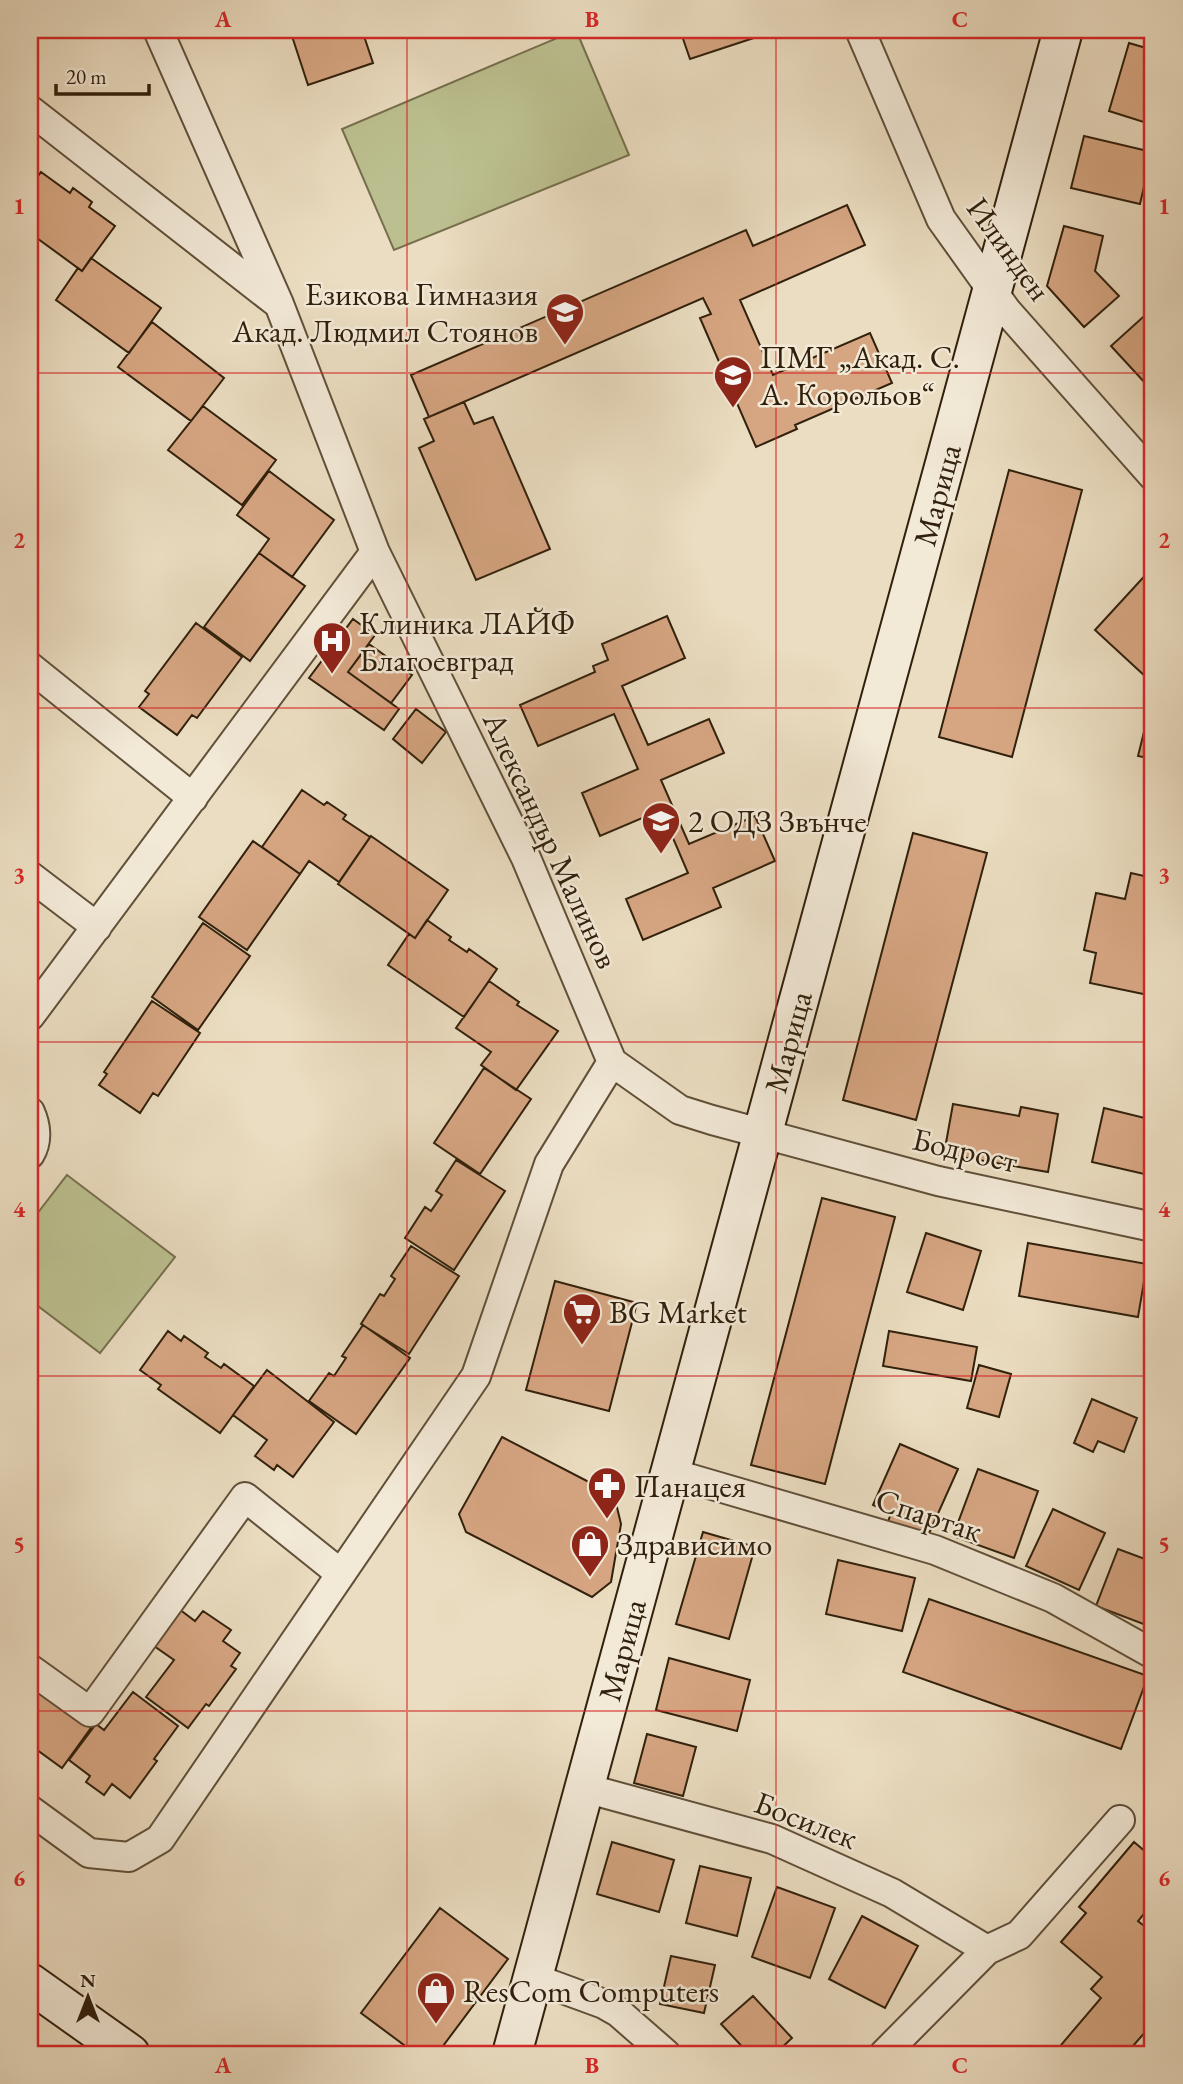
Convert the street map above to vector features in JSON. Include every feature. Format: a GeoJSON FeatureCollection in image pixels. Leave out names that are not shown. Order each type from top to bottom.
{"type":"FeatureCollection","features":[{"type":"Feature","properties":{"kind":"street","name":"Александър Малинов"},"geometry":{"type":"LineString","coordinates":[[158,30],[279,304],[375,552],[526,858],[612,1062]]}},
{"type":"Feature","properties":{"kind":"street","name":"Илинден"},"geometry":{"type":"LineString","coordinates":[[860,30],[941,219],[1006,310],[1153,476]]}},
{"type":"Feature","properties":{"kind":"street","name":"Марица"},"geometry":{"type":"LineString","coordinates":[[512,2054],[1063,30]]}},
{"type":"Feature","properties":{"kind":"street"},"geometry":{"type":"LineString","coordinates":[[30,110],[279,304]]}},
{"type":"Feature","properties":{"kind":"street"},"geometry":{"type":"LineString","coordinates":[[30,1016],[375,552]]}},
{"type":"Feature","properties":{"kind":"street"},"geometry":{"type":"LineString","coordinates":[[30,667],[193,798]]}},
{"type":"Feature","properties":{"kind":"street"},"geometry":{"type":"LineString","coordinates":[[30,876],[97,927]]}},
{"type":"Feature","properties":{"kind":"street"},"geometry":{"type":"LineString","coordinates":[[30,1810],[89,1853],[129,1857],[160,1839],[476,1376],[549,1164],[612,1062],[680,1110],[762,1135]]}},
{"type":"Feature","properties":{"kind":"street"},"geometry":{"type":"LineString","coordinates":[[30,1112],[36,1131],[30,1154]]}},
{"type":"Feature","properties":{"kind":"street","name":"Бодрост"},"geometry":{"type":"LineString","coordinates":[[762,1135],[938,1181],[1153,1227]]}},
{"type":"Feature","properties":{"kind":"street","name":"Спартак"},"geometry":{"type":"LineString","coordinates":[[671,1473],[935,1550],[1053,1598],[1153,1654]]}},
{"type":"Feature","properties":{"kind":"street"},"geometry":{"type":"LineString","coordinates":[[30,1669],[90,1712],[245,1497],[341,1574]]}},
{"type":"Feature","properties":{"kind":"street","name":"Босилек"},"geometry":{"type":"LineString","coordinates":[[585,1788],[772,1839],[892,1893],[987,1950]]}},
{"type":"Feature","properties":{"kind":"street"},"geometry":{"type":"LineString","coordinates":[[884,2054],[987,1950],[1019,1935],[1121,1820]]}},
{"type":"Feature","properties":{"kind":"street"},"geometry":{"type":"LineString","coordinates":[[533,1978],[604,2004],[618,2012],[666,2054]]}},
{"type":"Feature","properties":{"kind":"street"},"geometry":{"type":"LineString","coordinates":[[30,1983],[130,2054]]}},
{"type":"Feature","properties":{"kind":"green space"},"geometry":{"type":"Polygon","coordinates":[[[576,30],[629,155],[394,250],[342,129],[576,30]]]}},
{"type":"Feature","properties":{"kind":"green space"},"geometry":{"type":"Polygon","coordinates":[[[67,1175],[175,1257],[100,1353],[30,1300],[30,1223],[67,1175]]]}},
{"type":"Feature","properties":{"kind":"building"},"geometry":{"type":"Polygon","coordinates":[[[290,30],[362,30],[373,63],[308,85],[290,30]]]}},
{"type":"Feature","properties":{"kind":"building"},"geometry":{"type":"Polygon","coordinates":[[[680,30],[768,30],[769,33],[690,59],[680,30]]]}},
{"type":"Feature","properties":{"kind":"building"},"geometry":{"type":"Polygon","coordinates":[[[1129,43],[1153,50],[1153,125],[1109,111],[1129,43]]]}},
{"type":"Feature","properties":{"kind":"building"},"geometry":{"type":"Polygon","coordinates":[[[1084,136],[1152,152],[1140,204],[1071,188],[1084,136]]]}},
{"type":"Feature","properties":{"kind":"building"},"geometry":{"type":"Polygon","coordinates":[[[41,172],[70,193],[73,188],[92,202],[89,207],[115,226],[82,271],[30,233],[30,187],[41,172]]]}},
{"type":"Feature","properties":{"kind":"building"},"geometry":{"type":"Polygon","coordinates":[[[847,205],[865,245],[740,300],[773,375],[870,333],[892,383],[795,425],[797,429],[756,447],[700,318],[711,314],[703,298],[429,417],[411,375],[746,230],[753,246],[847,205]]]}},
{"type":"Feature","properties":{"kind":"building"},"geometry":{"type":"Polygon","coordinates":[[[1064,226],[1103,236],[1095,271],[1119,296],[1084,327],[1047,286],[1064,226]]]}},
{"type":"Feature","properties":{"kind":"building"},"geometry":{"type":"Polygon","coordinates":[[[91,258],[161,308],[129,353],[56,300],[78,268],[82,271],[91,258]]]}},
{"type":"Feature","properties":{"kind":"building"},"geometry":{"type":"Polygon","coordinates":[[[1153,308],[1153,380],[1147,385],[1111,346],[1153,308]]]}},
{"type":"Feature","properties":{"kind":"building"},"geometry":{"type":"Polygon","coordinates":[[[152,322],[224,378],[191,421],[118,367],[152,322]]]}},
{"type":"Feature","properties":{"kind":"building"},"geometry":{"type":"Polygon","coordinates":[[[464,402],[474,424],[493,417],[550,549],[476,580],[419,448],[434,441],[424,419],[464,402]]]}},
{"type":"Feature","properties":{"kind":"building"},"geometry":{"type":"Polygon","coordinates":[[[203,406],[276,460],[242,505],[168,450],[203,406]]]}},
{"type":"Feature","properties":{"kind":"building"},"geometry":{"type":"Polygon","coordinates":[[[1009,470],[1082,490],[1012,757],[939,737],[1009,470]]]}},
{"type":"Feature","properties":{"kind":"building"},"geometry":{"type":"Polygon","coordinates":[[[269,471],[334,520],[292,577],[259,553],[269,539],[237,515],[269,471]]]}},
{"type":"Feature","properties":{"kind":"building"},"geometry":{"type":"Polygon","coordinates":[[[259,553],[305,586],[250,661],[204,627],[259,553]]]}},
{"type":"Feature","properties":{"kind":"building"},"geometry":{"type":"Polygon","coordinates":[[[1151,569],[1153,669],[1146,677],[1095,630],[1151,569]]]}},
{"type":"Feature","properties":{"kind":"building"},"geometry":{"type":"Polygon","coordinates":[[[667,616],[685,658],[622,686],[648,745],[709,719],[724,753],[661,780],[689,844],[755,816],[775,861],[713,888],[721,907],[643,940],[626,899],[688,873],[661,810],[600,836],[582,793],[638,769],[614,714],[538,746],[520,705],[595,672],[593,666],[608,660],[602,644],[667,616]]]}},
{"type":"Feature","properties":{"kind":"building","name":"Клиника ЛАЙФ Благоевград"},"geometry":{"type":"Polygon","coordinates":[[[353,619],[375,635],[348,672],[399,709],[384,730],[309,678],[353,619]]]}},
{"type":"Feature","properties":{"kind":"building"},"geometry":{"type":"Polygon","coordinates":[[[196,623],[242,657],[197,718],[192,715],[177,735],[139,707],[149,694],[145,691],[196,623]]]}},
{"type":"Feature","properties":{"kind":"building"},"geometry":{"type":"Polygon","coordinates":[[[369,644],[412,675],[391,703],[348,672],[369,644]]]}},
{"type":"Feature","properties":{"kind":"building"},"geometry":{"type":"Polygon","coordinates":[[[1153,696],[1153,759],[1138,756],[1153,696]]]}},
{"type":"Feature","properties":{"kind":"building"},"geometry":{"type":"Polygon","coordinates":[[[416,709],[446,732],[422,763],[393,739],[416,709]]]}},
{"type":"Feature","properties":{"kind":"building"},"geometry":{"type":"Polygon","coordinates":[[[302,790],[324,805],[327,802],[346,815],[343,819],[370,837],[339,882],[309,861],[300,874],[262,847],[302,790]]]}},
{"type":"Feature","properties":{"kind":"building"},"geometry":{"type":"Polygon","coordinates":[[[913,833],[987,853],[916,1120],[843,1100],[913,833]]]}},
{"type":"Feature","properties":{"kind":"building"},"geometry":{"type":"Polygon","coordinates":[[[371,836],[448,890],[415,938],[338,884],[371,836]]]}},
{"type":"Feature","properties":{"kind":"building"},"geometry":{"type":"Polygon","coordinates":[[[253,841],[300,874],[247,950],[199,917],[253,841]]]}},
{"type":"Feature","properties":{"kind":"building"},"geometry":{"type":"Polygon","coordinates":[[[1131,873],[1153,878],[1153,996],[1090,983],[1096,953],[1084,950],[1096,893],[1125,899],[1131,873]]]}},
{"type":"Feature","properties":{"kind":"building"},"geometry":{"type":"Polygon","coordinates":[[[427,920],[451,937],[449,940],[467,952],[469,949],[497,969],[464,1017],[388,965],[409,934],[415,938],[427,920]]]}},
{"type":"Feature","properties":{"kind":"building"},"geometry":{"type":"Polygon","coordinates":[[[203,923],[250,956],[198,1030],[152,997],[203,923]]]}},
{"type":"Feature","properties":{"kind":"building"},"geometry":{"type":"Polygon","coordinates":[[[489,981],[519,1002],[517,1005],[558,1031],[516,1090],[481,1065],[491,1052],[456,1028],[489,981]]]}},
{"type":"Feature","properties":{"kind":"building"},"geometry":{"type":"Polygon","coordinates":[[[152,1001],[200,1033],[158,1096],[153,1093],[140,1113],[99,1085],[107,1074],[104,1072],[152,1001]]]}},
{"type":"Feature","properties":{"kind":"building"},"geometry":{"type":"Polygon","coordinates":[[[484,1068],[531,1099],[480,1174],[434,1143],[484,1068]]]}},
{"type":"Feature","properties":{"kind":"building"},"geometry":{"type":"Polygon","coordinates":[[[953,1104],[1019,1116],[1021,1107],[1058,1114],[1048,1172],[944,1154],[953,1104]]]}},
{"type":"Feature","properties":{"kind":"building"},"geometry":{"type":"Polygon","coordinates":[[[1104,1108],[1153,1120],[1153,1176],[1092,1162],[1104,1108]]]}},
{"type":"Feature","properties":{"kind":"building"},"geometry":{"type":"Polygon","coordinates":[[[456,1160],[505,1191],[454,1270],[405,1238],[425,1207],[431,1211],[442,1195],[436,1191],[456,1160]]]}},
{"type":"Feature","properties":{"kind":"building"},"geometry":{"type":"Polygon","coordinates":[[[822,1198],[895,1217],[825,1484],[751,1465],[822,1198]]]}},
{"type":"Feature","properties":{"kind":"building"},"geometry":{"type":"Polygon","coordinates":[[[926,1233],[981,1251],[963,1310],[907,1292],[926,1233]]]}},
{"type":"Feature","properties":{"kind":"building"},"geometry":{"type":"Polygon","coordinates":[[[1028,1243],[1147,1264],[1138,1317],[1019,1296],[1028,1243]]]}},
{"type":"Feature","properties":{"kind":"building"},"geometry":{"type":"Polygon","coordinates":[[[411,1246],[459,1276],[409,1354],[361,1324],[380,1294],[384,1296],[395,1279],[391,1276],[411,1246]]]}},
{"type":"Feature","properties":{"kind":"building","name":"BG Market"},"geometry":{"type":"Polygon","coordinates":[[[555,1281],[637,1303],[609,1411],[526,1390],[555,1281]]]}},
{"type":"Feature","properties":{"kind":"building"},"geometry":{"type":"Polygon","coordinates":[[[1153,1313],[1153,1355],[1144,1353],[1153,1313]]]}},
{"type":"Feature","properties":{"kind":"building"},"geometry":{"type":"Polygon","coordinates":[[[363,1325],[410,1358],[356,1434],[309,1401],[329,1373],[334,1376],[346,1358],[342,1356],[363,1325]]]}},
{"type":"Feature","properties":{"kind":"building"},"geometry":{"type":"Polygon","coordinates":[[[168,1331],[181,1341],[184,1336],[208,1353],[205,1357],[221,1368],[224,1364],[254,1386],[220,1433],[158,1389],[161,1385],[140,1370],[168,1331]]]}},
{"type":"Feature","properties":{"kind":"building"},"geometry":{"type":"Polygon","coordinates":[[[889,1331],[977,1347],[971,1381],[883,1366],[889,1331]]]}},
{"type":"Feature","properties":{"kind":"building"},"geometry":{"type":"Polygon","coordinates":[[[979,1365],[1011,1374],[999,1417],[967,1408],[979,1365]]]}},
{"type":"Feature","properties":{"kind":"building"},"geometry":{"type":"Polygon","coordinates":[[[267,1370],[334,1422],[293,1477],[277,1465],[274,1470],[255,1456],[267,1440],[233,1415],[267,1370]]]}},
{"type":"Feature","properties":{"kind":"building"},"geometry":{"type":"Polygon","coordinates":[[[1092,1399],[1137,1418],[1124,1452],[1098,1441],[1093,1452],[1074,1443],[1092,1399]]]}},
{"type":"Feature","properties":{"kind":"building"},"geometry":{"type":"Polygon","coordinates":[[[502,1437],[614,1495],[621,1524],[611,1582],[592,1597],[466,1532],[459,1514],[502,1437]]]}},
{"type":"Feature","properties":{"kind":"building"},"geometry":{"type":"Polygon","coordinates":[[[900,1444],[958,1469],[927,1538],[888,1522],[891,1513],[873,1505],[900,1444]]]}},
{"type":"Feature","properties":{"kind":"building"},"geometry":{"type":"Polygon","coordinates":[[[978,1469],[1038,1491],[1014,1558],[953,1536],[978,1469]]]}},
{"type":"Feature","properties":{"kind":"building"},"geometry":{"type":"Polygon","coordinates":[[[1053,1509],[1105,1533],[1079,1590],[1026,1566],[1053,1509]]]}},
{"type":"Feature","properties":{"kind":"building"},"geometry":{"type":"Polygon","coordinates":[[[703,1532],[755,1547],[729,1639],[676,1624],[703,1532]]]}},
{"type":"Feature","properties":{"kind":"building"},"geometry":{"type":"Polygon","coordinates":[[[1118,1549],[1153,1562],[1153,1606],[1146,1625],[1096,1606],[1118,1549]]]}},
{"type":"Feature","properties":{"kind":"building"},"geometry":{"type":"Polygon","coordinates":[[[838,1560],[915,1578],[902,1631],[826,1614],[838,1560]]]}},
{"type":"Feature","properties":{"kind":"building"},"geometry":{"type":"Polygon","coordinates":[[[929,1599],[1148,1676],[1121,1749],[903,1672],[929,1599]]]}},
{"type":"Feature","properties":{"kind":"building"},"geometry":{"type":"Polygon","coordinates":[[[179,1609],[195,1621],[203,1611],[231,1630],[223,1641],[240,1653],[231,1666],[236,1669],[209,1706],[206,1704],[188,1728],[146,1697],[174,1660],[154,1646],[179,1609]]]}},
{"type":"Feature","properties":{"kind":"building"},"geometry":{"type":"Polygon","coordinates":[[[669,1658],[750,1680],[737,1731],[656,1710],[669,1658]]]}},
{"type":"Feature","properties":{"kind":"building"},"geometry":{"type":"Polygon","coordinates":[[[30,1678],[93,1725],[62,1768],[37,1750],[35,1753],[30,1749],[30,1678]]]}},
{"type":"Feature","properties":{"kind":"building"},"geometry":{"type":"Polygon","coordinates":[[[133,1692],[178,1726],[130,1798],[112,1784],[104,1795],[86,1782],[90,1776],[69,1760],[96,1724],[104,1730],[133,1692]]]}},
{"type":"Feature","properties":{"kind":"building"},"geometry":{"type":"Polygon","coordinates":[[[647,1734],[696,1747],[683,1796],[634,1783],[647,1734]]]}},
{"type":"Feature","properties":{"kind":"building"},"geometry":{"type":"Polygon","coordinates":[[[612,1842],[674,1860],[659,1912],[597,1894],[612,1842]]]}},
{"type":"Feature","properties":{"kind":"building"},"geometry":{"type":"Polygon","coordinates":[[[1134,1842],[1153,1858],[1153,1903],[1138,1921],[1153,1933],[1153,2023],[1126,2054],[1072,2054],[1061,2045],[1101,1998],[1091,1989],[1102,1977],[1061,1942],[1086,1913],[1079,1907],[1134,1842]]]}},
{"type":"Feature","properties":{"kind":"building"},"geometry":{"type":"Polygon","coordinates":[[[700,1866],[751,1878],[737,1936],[686,1923],[700,1866]]]}},
{"type":"Feature","properties":{"kind":"building"},"geometry":{"type":"Polygon","coordinates":[[[777,1887],[835,1908],[810,1978],[752,1957],[777,1887]]]}},
{"type":"Feature","properties":{"kind":"building"},"geometry":{"type":"Polygon","coordinates":[[[440,1908],[508,1959],[437,2054],[416,2054],[361,2013],[440,1908]]]}},
{"type":"Feature","properties":{"kind":"building"},"geometry":{"type":"Polygon","coordinates":[[[862,1916],[918,1946],[885,2008],[829,1979],[862,1916]]]}},
{"type":"Feature","properties":{"kind":"building"},"geometry":{"type":"Polygon","coordinates":[[[671,1956],[715,1965],[704,2013],[660,2004],[671,1956]]]}},
{"type":"Feature","properties":{"kind":"building"},"geometry":{"type":"Polygon","coordinates":[[[753,1996],[792,2038],[775,2054],[749,2054],[721,2024],[753,1996]]]}},
{"type":"Feature","properties":{"kind":"place","name":"Езикова Гимназия Акад. Людмил Стоянов"},"geometry":{"type":"Point","coordinates":[565,346]}},
{"type":"Feature","properties":{"kind":"place","name":"ПМГ „Акад. С. А. Корольов“"},"geometry":{"type":"Point","coordinates":[733,409]}},
{"type":"Feature","properties":{"kind":"place","name":"Клиника ЛАЙФ Благоевград"},"geometry":{"type":"Point","coordinates":[332,675]}},
{"type":"Feature","properties":{"kind":"place","name":"2 ОДЗ Звънче"},"geometry":{"type":"Point","coordinates":[661,855]}},
{"type":"Feature","properties":{"kind":"place","name":"BG Market"},"geometry":{"type":"Point","coordinates":[582,1346]}},
{"type":"Feature","properties":{"kind":"place","name":"Панацея"},"geometry":{"type":"Point","coordinates":[607,1520]}},
{"type":"Feature","properties":{"kind":"place","name":"Здрависимо"},"geometry":{"type":"Point","coordinates":[590,1578]}},
{"type":"Feature","properties":{"kind":"place","name":"ResCom Computers"},"geometry":{"type":"Point","coordinates":[436,2025]}}]}
